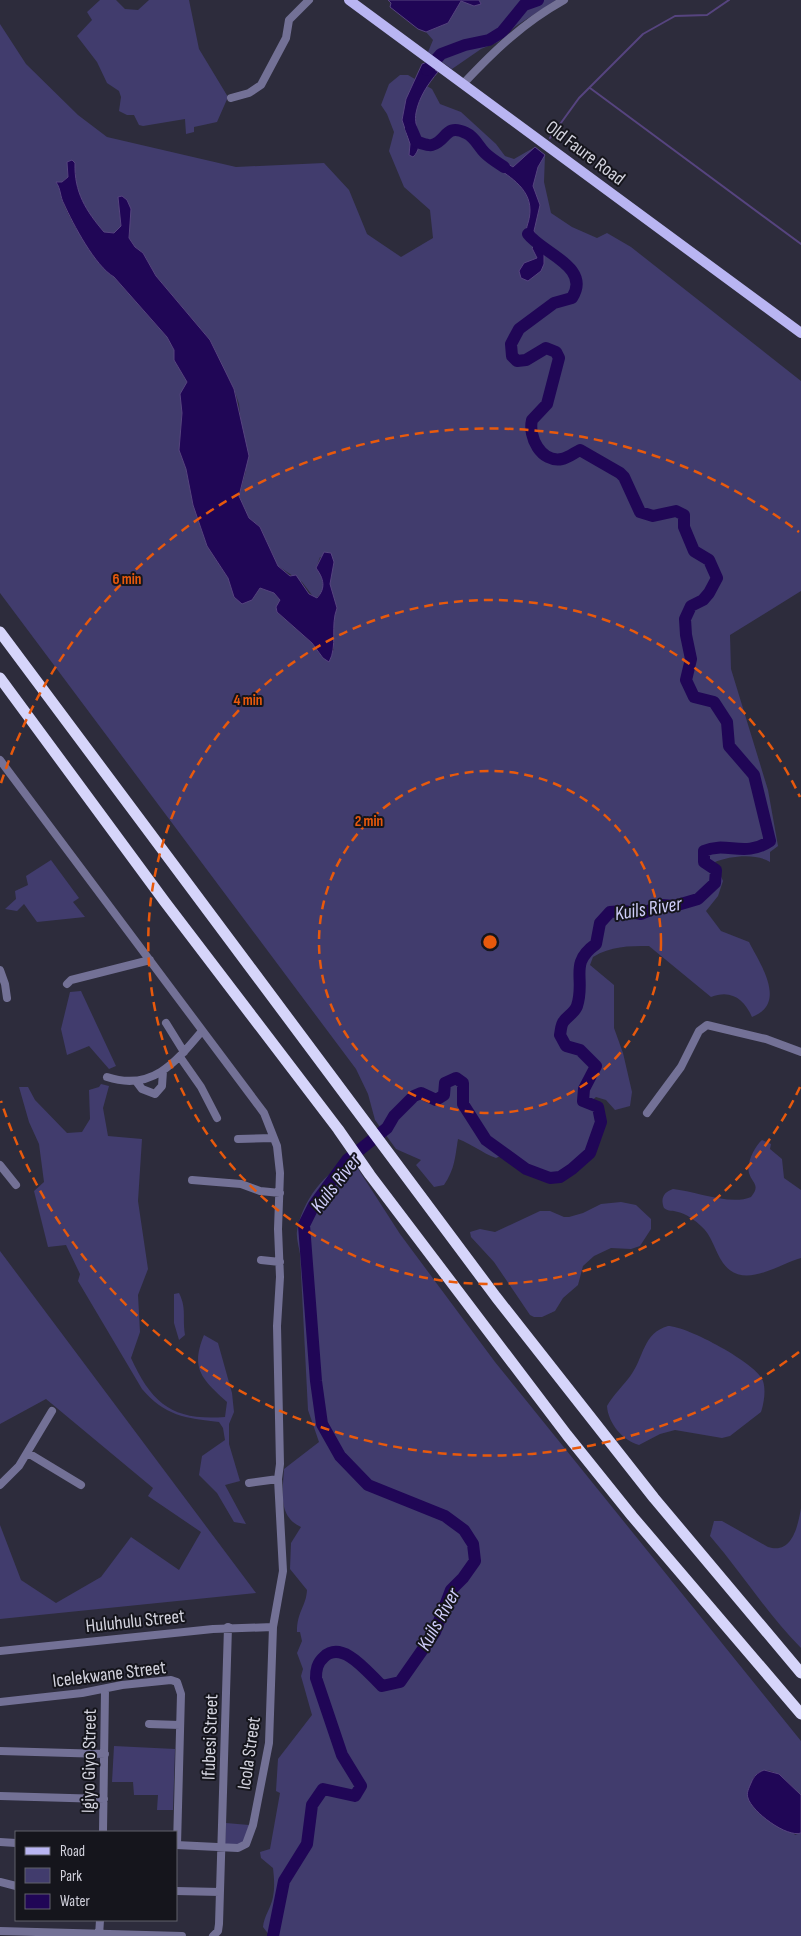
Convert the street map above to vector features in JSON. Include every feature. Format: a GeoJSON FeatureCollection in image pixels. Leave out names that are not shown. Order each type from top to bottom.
{"type":"FeatureCollection","features":[{"type":"Feature","properties":{"kind":"highway"},"geometry":{"type":"LineString","coordinates":[[0,632],[365,1118],[496,1297],[587,1415],[801,1672]]}},
{"type":"Feature","properties":{"kind":"highway"},"geometry":{"type":"LineString","coordinates":[[0,678],[164,902],[343,1135],[370,1175],[573,1442],[632,1516],[801,1714]]}},
{"type":"Feature","properties":{"kind":"main road","name":"Old Faure Road"},"geometry":{"type":"LineString","coordinates":[[349,0],[801,333]]}},
{"type":"Feature","properties":{"kind":"street"},"geometry":{"type":"LineString","coordinates":[[231,98],[248,93],[261,85],[286,38],[289,20],[309,0]]}},
{"type":"Feature","properties":{"kind":"street"},"geometry":{"type":"LineString","coordinates":[[463,84],[489,56],[526,22],[564,0]]}},
{"type":"Feature","properties":{"kind":"street","name":"Icola Street"},"geometry":{"type":"LineString","coordinates":[[0,760],[264,1113],[279,1159],[280,1262],[278,1326],[280,1464],[278,1479],[282,1571],[273,1627],[269,1743],[253,1825],[248,1841],[244,1846],[178,1846]]}},
{"type":"Feature","properties":{"kind":"street"},"geometry":{"type":"LineString","coordinates":[[67,984],[71,980],[150,960]]}},
{"type":"Feature","properties":{"kind":"street"},"geometry":{"type":"LineString","coordinates":[[0,970],[6,984],[7,998]]}},
{"type":"Feature","properties":{"kind":"street"},"geometry":{"type":"LineString","coordinates":[[166,1023],[217,1118]]}},
{"type":"Feature","properties":{"kind":"street"},"geometry":{"type":"LineString","coordinates":[[647,1113],[681,1068],[699,1032],[707,1025],[766,1039],[801,1052]]}},
{"type":"Feature","properties":{"kind":"street"},"geometry":{"type":"LineString","coordinates":[[107,1077],[127,1082],[136,1081],[163,1071],[182,1054],[202,1031]]}},
{"type":"Feature","properties":{"kind":"street"},"geometry":{"type":"LineString","coordinates":[[136,1081],[142,1089],[155,1094],[162,1086],[163,1071]]}},
{"type":"Feature","properties":{"kind":"street"},"geometry":{"type":"LineString","coordinates":[[238,1139],[273,1138]]}},
{"type":"Feature","properties":{"kind":"street"},"geometry":{"type":"LineString","coordinates":[[0,1166],[16,1185]]}},
{"type":"Feature","properties":{"kind":"street"},"geometry":{"type":"LineString","coordinates":[[192,1180],[241,1184],[260,1191],[280,1193]]}},
{"type":"Feature","properties":{"kind":"street"},"geometry":{"type":"LineString","coordinates":[[261,1260],[280,1262]]}},
{"type":"Feature","properties":{"kind":"street"},"geometry":{"type":"LineString","coordinates":[[0,1485],[14,1474],[52,1411]]}},
{"type":"Feature","properties":{"kind":"street"},"geometry":{"type":"LineString","coordinates":[[28,1453],[81,1485]]}},
{"type":"Feature","properties":{"kind":"street"},"geometry":{"type":"LineString","coordinates":[[249,1483],[278,1479]]}},
{"type":"Feature","properties":{"kind":"street","name":"Huluhulu Street"},"geometry":{"type":"LineString","coordinates":[[0,1651],[228,1627],[273,1627]]}},
{"type":"Feature","properties":{"kind":"street","name":"Ifubesi Street"},"geometry":{"type":"LineString","coordinates":[[213,1936],[219,1928],[228,1627]]}},
{"type":"Feature","properties":{"kind":"street","name":"Icelekwane Street"},"geometry":{"type":"LineString","coordinates":[[0,1702],[105,1690],[122,1685],[174,1681],[180,1689],[176,1831]]}},
{"type":"Feature","properties":{"kind":"street","name":"Igiyo Giyo Street"},"geometry":{"type":"LineString","coordinates":[[103,1831],[105,1690]]}},
{"type":"Feature","properties":{"kind":"street"},"geometry":{"type":"LineString","coordinates":[[148,1724],[180,1726]]}},
{"type":"Feature","properties":{"kind":"street"},"geometry":{"type":"LineString","coordinates":[[0,1751],[105,1754]]}},
{"type":"Feature","properties":{"kind":"street"},"geometry":{"type":"LineString","coordinates":[[0,1796],[104,1799]]}},
{"type":"Feature","properties":{"kind":"street"},"geometry":{"type":"LineString","coordinates":[[0,1842],[15,1843]]}},
{"type":"Feature","properties":{"kind":"street"},"geometry":{"type":"LineString","coordinates":[[0,1882],[12,1886]]}},
{"type":"Feature","properties":{"kind":"street"},"geometry":{"type":"LineString","coordinates":[[178,1891],[220,1892]]}},
{"type":"Feature","properties":{"kind":"street"},"geometry":{"type":"LineString","coordinates":[[99,1935],[100,1921]]}},
{"type":"Feature","properties":{"kind":"street"},"geometry":{"type":"LineString","coordinates":[[0,1930],[99,1935],[182,1936]]}},
{"type":"Feature","properties":{"kind":"green space"},"geometry":{"type":"Polygon","coordinates":[[[100,0],[116,0],[125,9],[138,10],[149,0],[189,0],[199,49],[228,97],[217,122],[194,127],[194,132],[186,134],[185,119],[143,126],[139,125],[134,115],[127,115],[119,111],[121,97],[119,91],[107,83],[97,62],[77,36],[92,20],[87,12],[100,0]]]}},
{"type":"Feature","properties":{"kind":"green space"},"geometry":{"type":"Polygon","coordinates":[[[479,0],[556,0],[516,26],[498,42],[481,49],[452,69],[428,52],[433,40],[426,32],[448,23],[461,1],[481,4],[479,0]]]}},
{"type":"Feature","properties":{"kind":"green space"},"geometry":{"type":"Polygon","coordinates":[[[0,24],[26,64],[78,115],[107,137],[236,167],[324,163],[349,190],[367,234],[401,257],[433,238],[430,210],[404,187],[389,151],[394,132],[387,114],[381,105],[389,84],[400,75],[408,75],[432,89],[440,104],[461,112],[496,144],[505,156],[514,159],[535,147],[545,155],[544,182],[551,213],[572,227],[597,238],[607,233],[631,247],[801,381],[801,591],[730,635],[731,669],[768,790],[778,846],[770,852],[770,862],[758,857],[743,856],[715,862],[723,881],[718,896],[706,911],[721,931],[749,942],[768,982],[770,993],[768,1002],[763,1011],[752,1017],[745,1005],[736,997],[725,994],[711,997],[649,946],[613,949],[600,953],[593,957],[590,965],[614,985],[614,1028],[623,1053],[632,1092],[630,1106],[615,1110],[606,1100],[596,1097],[590,1102],[598,1107],[599,1117],[599,1127],[594,1144],[576,1166],[559,1176],[549,1178],[537,1175],[505,1154],[496,1158],[458,1139],[454,1163],[448,1179],[444,1185],[434,1187],[416,1165],[421,1160],[396,1149],[375,1120],[368,1094],[356,1069],[0,593],[0,24]],[[67,162],[68,177],[62,182],[61,189],[62,199],[71,219],[100,264],[114,277],[167,337],[174,350],[174,360],[187,382],[184,388],[179,450],[186,469],[193,505],[207,546],[228,578],[234,596],[252,600],[260,588],[274,593],[280,600],[277,612],[312,643],[323,658],[334,650],[333,619],[337,608],[329,584],[334,562],[320,557],[316,568],[323,577],[323,591],[315,599],[302,582],[278,566],[260,527],[249,518],[239,496],[246,471],[239,404],[234,389],[210,340],[156,276],[143,253],[135,247],[129,238],[130,228],[118,197],[121,226],[114,233],[104,232],[82,201],[75,174],[75,163],[67,162]]]}},
{"type":"Feature","properties":{"kind":"green space"},"geometry":{"type":"Polygon","coordinates":[[[51,860],[79,898],[73,902],[85,917],[37,922],[24,904],[17,911],[5,909],[16,899],[15,891],[28,885],[26,876],[51,860]]]}},
{"type":"Feature","properties":{"kind":"green space"},"geometry":{"type":"Polygon","coordinates":[[[81,991],[116,1066],[109,1069],[89,1046],[67,1055],[61,1029],[70,992],[81,991]]]}},
{"type":"Feature","properties":{"kind":"green space"},"geometry":{"type":"Polygon","coordinates":[[[101,1084],[109,1086],[103,1108],[108,1136],[142,1139],[138,1201],[148,1269],[138,1295],[140,1332],[131,1358],[147,1387],[166,1406],[191,1416],[207,1418],[225,1417],[227,1402],[205,1380],[201,1373],[198,1357],[204,1335],[218,1343],[232,1393],[234,1412],[229,1424],[229,1444],[240,1481],[225,1485],[246,1524],[234,1522],[217,1493],[199,1475],[202,1456],[225,1440],[223,1428],[219,1422],[176,1414],[159,1405],[142,1389],[78,1281],[80,1274],[66,1245],[48,1247],[34,1191],[44,1182],[39,1144],[29,1122],[19,1087],[28,1087],[35,1100],[67,1133],[82,1132],[90,1119],[89,1090],[99,1087],[101,1084]]]}},
{"type":"Feature","properties":{"kind":"green space"},"geometry":{"type":"Polygon","coordinates":[[[762,1140],[771,1144],[770,1149],[782,1159],[784,1178],[801,1190],[801,1258],[761,1273],[740,1275],[731,1271],[723,1263],[708,1234],[701,1226],[684,1214],[664,1208],[663,1198],[667,1192],[673,1189],[723,1199],[733,1200],[751,1197],[756,1187],[748,1169],[754,1150],[762,1140]]]}},
{"type":"Feature","properties":{"kind":"green space"},"geometry":{"type":"Polygon","coordinates":[[[353,1161],[400,1234],[495,1362],[801,1741],[801,1795],[778,1774],[772,1771],[765,1770],[759,1772],[753,1778],[795,1835],[801,1833],[801,1936],[270,1936],[263,1927],[274,1893],[274,1882],[273,1868],[261,1858],[260,1852],[270,1849],[280,1793],[276,1791],[278,1759],[312,1715],[301,1676],[303,1669],[297,1653],[302,1641],[300,1632],[297,1632],[297,1625],[307,1590],[290,1569],[291,1543],[301,1527],[288,1516],[283,1502],[284,1469],[319,1442],[308,1410],[300,1254],[297,1231],[304,1209],[316,1188],[333,1171],[353,1161]]]}},
{"type":"Feature","properties":{"kind":"green space"},"geometry":{"type":"Polygon","coordinates":[[[621,1202],[636,1205],[651,1219],[651,1229],[640,1246],[631,1249],[611,1248],[594,1256],[583,1266],[578,1285],[563,1298],[555,1311],[542,1317],[530,1315],[494,1262],[471,1237],[470,1232],[480,1229],[495,1232],[540,1211],[550,1211],[564,1217],[569,1217],[583,1213],[601,1204],[621,1202]]]}},
{"type":"Feature","properties":{"kind":"green space"},"geometry":{"type":"Polygon","coordinates":[[[0,1251],[256,1593],[0,1619],[0,1525],[21,1580],[56,1603],[101,1577],[131,1537],[179,1570],[201,1532],[148,1496],[153,1488],[46,1399],[0,1424],[0,1251]]]}},
{"type":"Feature","properties":{"kind":"green space"},"geometry":{"type":"Polygon","coordinates":[[[179,1293],[184,1309],[185,1335],[179,1340],[174,1323],[174,1294],[179,1293]]]}},
{"type":"Feature","properties":{"kind":"green space"},"geometry":{"type":"Polygon","coordinates":[[[668,1326],[690,1332],[705,1339],[749,1365],[763,1381],[764,1401],[761,1412],[730,1436],[722,1438],[675,1430],[660,1434],[639,1445],[627,1440],[613,1425],[607,1406],[631,1375],[649,1340],[660,1329],[668,1326]]]}},
{"type":"Feature","properties":{"kind":"green space"},"geometry":{"type":"Polygon","coordinates":[[[801,1508],[801,1648],[777,1621],[710,1536],[714,1521],[722,1521],[768,1547],[783,1547],[788,1543],[796,1530],[801,1508]]]}},
{"type":"Feature","properties":{"kind":"green space"},"geometry":{"type":"Polygon","coordinates":[[[114,1746],[175,1749],[173,1810],[157,1810],[158,1795],[134,1795],[133,1782],[112,1782],[114,1746]]]}},
{"type":"Feature","properties":{"kind":"green space"},"geometry":{"type":"Polygon","coordinates":[[[226,1823],[249,1825],[245,1840],[241,1844],[225,1844],[226,1823]]]}},
{"type":"Feature","properties":{"kind":"water"},"geometry":{"type":"Polygon","coordinates":[[[388,0],[479,0],[481,4],[474,6],[461,1],[448,23],[426,32],[418,29],[390,7],[391,3],[388,0]]]}},
{"type":"Feature","properties":{"kind":"water"},"geometry":{"type":"Polygon","coordinates":[[[425,63],[438,72],[424,91],[417,107],[416,118],[419,147],[413,157],[409,155],[410,144],[402,120],[406,99],[422,64],[425,63]]]}},
{"type":"Feature","properties":{"kind":"water"},"geometry":{"type":"Polygon","coordinates":[[[535,147],[545,155],[538,167],[533,186],[540,205],[534,231],[544,254],[544,264],[541,271],[528,281],[521,278],[519,271],[524,263],[537,258],[532,248],[535,245],[526,232],[530,216],[529,202],[522,188],[491,164],[489,159],[493,155],[513,167],[535,147]]]}},
{"type":"Feature","properties":{"kind":"water"},"geometry":{"type":"Polygon","coordinates":[[[72,160],[75,163],[75,173],[82,200],[104,232],[114,233],[121,226],[118,197],[122,196],[127,200],[131,209],[129,238],[135,247],[143,253],[156,276],[210,340],[234,389],[249,456],[239,496],[249,518],[260,527],[278,566],[290,576],[296,575],[309,594],[317,598],[322,591],[323,583],[316,568],[324,552],[331,553],[334,562],[330,584],[337,608],[334,622],[332,656],[329,662],[323,658],[312,643],[277,612],[276,607],[280,600],[274,593],[260,588],[252,600],[242,604],[234,597],[228,578],[207,546],[193,505],[186,469],[179,450],[182,413],[180,394],[187,382],[174,360],[174,350],[167,337],[114,277],[99,264],[73,222],[56,182],[62,182],[68,177],[67,162],[72,160]]]}},
{"type":"Feature","properties":{"kind":"water"},"geometry":{"type":"Polygon","coordinates":[[[764,1770],[779,1774],[801,1795],[801,1833],[795,1834],[779,1828],[763,1817],[751,1804],[747,1796],[752,1781],[764,1770]]]}},
{"type":"Feature","properties":{"kind":"waterway","name":"Kuils River"},"geometry":{"type":"LineString","coordinates":[[427,70],[441,54],[465,45],[489,40],[502,32],[524,5],[538,0]]}},
{"type":"Feature","properties":{"kind":"waterway"},"geometry":{"type":"LineString","coordinates":[[550,138],[579,98],[643,34],[675,16],[707,15],[729,0]]}},
{"type":"Feature","properties":{"kind":"waterway"},"geometry":{"type":"LineString","coordinates":[[590,88],[801,244]]}},
{"type":"Feature","properties":{"kind":"waterway","name":"Kuils River"},"geometry":{"type":"LineString","coordinates":[[411,128],[417,142],[429,145],[437,143],[450,131],[459,130],[474,139],[487,155],[504,167]]}},
{"type":"Feature","properties":{"kind":"waterway","name":"Kuils River"},"geometry":{"type":"LineString","coordinates":[[273,1936],[284,1881],[307,1844],[312,1805],[323,1789],[355,1796],[361,1786],[342,1755],[316,1678],[318,1664],[324,1657],[331,1653],[339,1652],[355,1660],[382,1686],[400,1682],[435,1632],[451,1590],[463,1578],[475,1561],[473,1544],[464,1530],[445,1516],[368,1485],[340,1456],[322,1424],[316,1381],[304,1225],[314,1205],[347,1160],[387,1128],[394,1116],[414,1096],[421,1093],[436,1100],[444,1095],[445,1083],[456,1078],[463,1083],[463,1104],[486,1140],[526,1169],[550,1178],[560,1177],[572,1169],[590,1153],[601,1122],[598,1107],[583,1101],[584,1089],[596,1066],[580,1050],[566,1046],[560,1035],[563,1022],[577,1006],[580,987],[580,965],[582,958],[596,944],[600,923],[610,912],[623,911],[641,914],[662,905],[674,906],[698,899],[715,883],[716,870],[704,862],[704,851],[712,848],[752,848],[770,841],[754,775],[729,746],[727,722],[714,702],[694,697],[686,680],[691,659],[685,619],[691,606],[703,600],[717,578],[709,560],[694,551],[684,527],[684,515],[676,511],[653,516],[640,512],[624,477],[620,473],[580,450],[562,459],[548,457],[542,453],[534,441],[531,427],[532,420],[547,404],[559,358],[556,352],[546,348],[526,360],[517,361],[512,356],[511,344],[519,329],[554,303],[572,298],[576,287],[576,278],[571,269],[528,234]]}}]}
